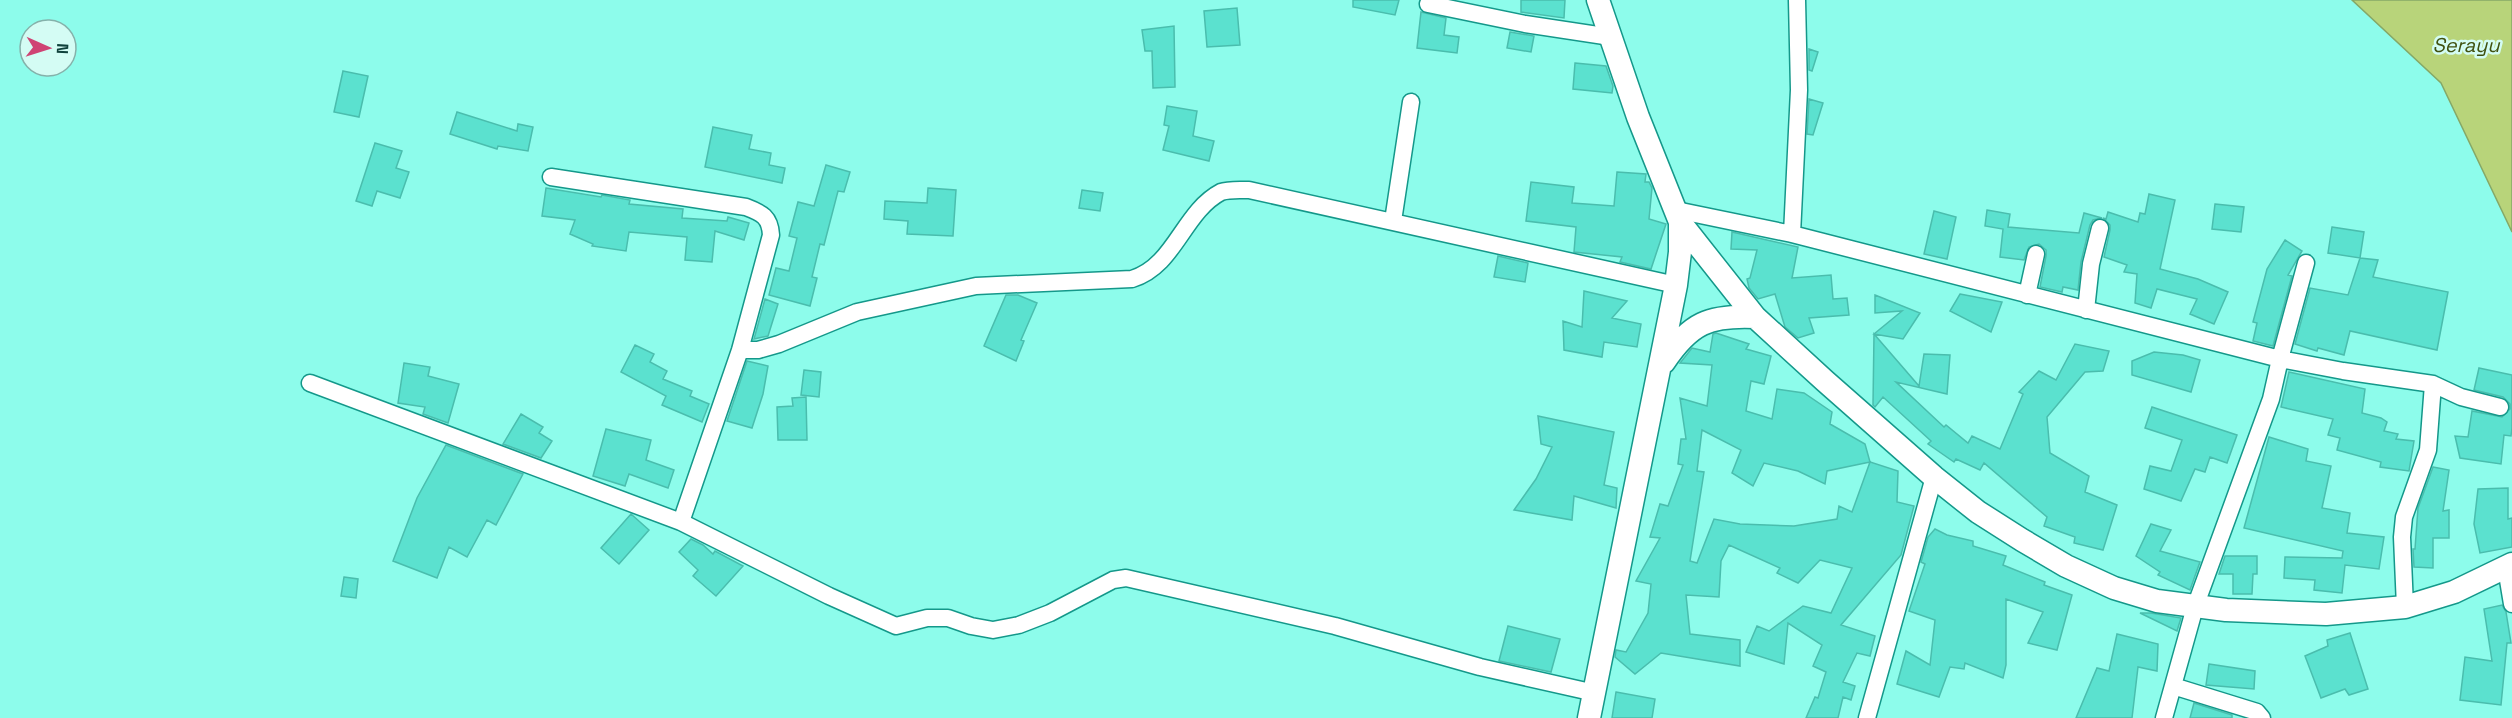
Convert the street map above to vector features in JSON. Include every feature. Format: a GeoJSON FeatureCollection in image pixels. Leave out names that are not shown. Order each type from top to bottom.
{"type":"FeatureCollection","features":[{"type":"Feature","properties":{"kind":"main road"},"geometry":{"type":"LineString","coordinates":[[1598,0],[1638,117],[1678,216],[1755,317],[1934,477],[1978,512],[2066,566],[2114,588],[2157,601],[2195,607],[2326,614],[2405,607],[2454,592],[2510,566]]}},
{"type":"Feature","properties":{"kind":"main road"},"geometry":{"type":"LineString","coordinates":[[1589,718],[1676,285],[1680,252],[1678,216]]}},
{"type":"Feature","properties":{"kind":"main road"},"geometry":{"type":"LineString","coordinates":[[1660,369],[1677,342],[1709,319],[1727,316],[1755,317]]}},
{"type":"Feature","properties":{"kind":"street"},"geometry":{"type":"LineString","coordinates":[[1792,234],[1799,90],[1797,0]]}},
{"type":"Feature","properties":{"kind":"street"},"geometry":{"type":"LineString","coordinates":[[1428,4],[1525,24],[1611,37]]}},
{"type":"Feature","properties":{"kind":"street"},"geometry":{"type":"LineString","coordinates":[[1393,221],[1411,102]]}},
{"type":"Feature","properties":{"kind":"street"},"geometry":{"type":"LineString","coordinates":[[551,177],[746,207],[763,213],[770,224],[771,236],[740,350],[681,522]]}},
{"type":"Feature","properties":{"kind":"street"},"geometry":{"type":"LineString","coordinates":[[740,350],[758,350],[779,344],[857,312],[975,286],[1132,279],[1146,275],[1158,265],[1205,204],[1223,191],[1249,190],[1676,285]]}},
{"type":"Feature","properties":{"kind":"street"},"geometry":{"type":"LineString","coordinates":[[1678,216],[1792,234],[2280,358],[2343,371],[2433,384],[2461,398],[2500,407]]}},
{"type":"Feature","properties":{"kind":"street"},"geometry":{"type":"LineString","coordinates":[[2086,310],[2091,264],[2100,228]]}},
{"type":"Feature","properties":{"kind":"street"},"geometry":{"type":"LineString","coordinates":[[2027,295],[2036,254]]}},
{"type":"Feature","properties":{"kind":"street"},"geometry":{"type":"LineString","coordinates":[[2164,718],[2195,607],[2271,399],[2306,263]]}},
{"type":"Feature","properties":{"kind":"street"},"geometry":{"type":"LineString","coordinates":[[310,382],[681,522],[829,596],[896,626],[927,618],[948,618],[971,626],[993,630],[1019,625],[1050,613],[1113,580],[1126,578],[1335,626],[1480,667],[1595,693]]}},
{"type":"Feature","properties":{"kind":"street"},"geometry":{"type":"LineString","coordinates":[[2405,607],[2402,537],[2404,517],[2428,450],[2433,384]]}},
{"type":"Feature","properties":{"kind":"street"},"geometry":{"type":"LineString","coordinates":[[1867,718],[1934,477]]}},
{"type":"Feature","properties":{"kind":"street"},"geometry":{"type":"LineString","coordinates":[[2510,566],[2512,604]]}},
{"type":"Feature","properties":{"kind":"street"},"geometry":{"type":"LineString","coordinates":[[2173,687],[2257,712],[2262,718]]}},
{"type":"Feature","properties":{"kind":"water","name":"Serayu"},"geometry":{"type":"Polygon","coordinates":[[[2352,0],[2512,0],[2512,232],[2441,83],[2352,0]]]}},
{"type":"Feature","properties":{"kind":"building"},"geometry":{"type":"Polygon","coordinates":[[[1353,0],[1399,0],[1395,15],[1353,7],[1353,0]]]}},
{"type":"Feature","properties":{"kind":"building"},"geometry":{"type":"Polygon","coordinates":[[[1521,0],[1565,0],[1564,18],[1521,12],[1521,0]]]}},
{"type":"Feature","properties":{"kind":"building"},"geometry":{"type":"Polygon","coordinates":[[[1237,8],[1240,45],[1207,47],[1204,11],[1237,8]]]}},
{"type":"Feature","properties":{"kind":"building"},"geometry":{"type":"Polygon","coordinates":[[[1421,12],[1446,18],[1444,35],[1459,37],[1457,53],[1417,48],[1421,12]]]}},
{"type":"Feature","properties":{"kind":"building"},"geometry":{"type":"Polygon","coordinates":[[[1174,26],[1175,87],[1153,88],[1152,51],[1145,51],[1142,30],[1174,26]]]}},
{"type":"Feature","properties":{"kind":"building"},"geometry":{"type":"Polygon","coordinates":[[[1510,32],[1534,36],[1531,52],[1507,48],[1510,32]]]}},
{"type":"Feature","properties":{"kind":"building"},"geometry":{"type":"Polygon","coordinates":[[[1809,49],[1818,52],[1812,71],[1809,70],[1809,49]]]}},
{"type":"Feature","properties":{"kind":"building"},"geometry":{"type":"Polygon","coordinates":[[[1575,63],[1606,66],[1613,86],[1612,93],[1573,89],[1575,63]]]}},
{"type":"Feature","properties":{"kind":"building"},"geometry":{"type":"Polygon","coordinates":[[[343,71],[368,76],[359,117],[334,112],[343,71]]]}},
{"type":"Feature","properties":{"kind":"building"},"geometry":{"type":"Polygon","coordinates":[[[1809,99],[1823,103],[1813,135],[1807,134],[1809,99]]]}},
{"type":"Feature","properties":{"kind":"building"},"geometry":{"type":"Polygon","coordinates":[[[1167,106],[1197,111],[1193,136],[1214,141],[1209,161],[1163,150],[1169,126],[1164,125],[1167,106]]]}},
{"type":"Feature","properties":{"kind":"building"},"geometry":{"type":"Polygon","coordinates":[[[457,112],[517,131],[518,124],[533,127],[528,151],[498,146],[497,149],[450,134],[457,112]]]}},
{"type":"Feature","properties":{"kind":"building"},"geometry":{"type":"Polygon","coordinates":[[[713,127],[752,135],[749,149],[771,153],[769,165],[785,168],[782,183],[705,167],[713,127]]]}},
{"type":"Feature","properties":{"kind":"building"},"geometry":{"type":"Polygon","coordinates":[[[375,143],[402,151],[396,168],[409,172],[400,198],[377,191],[372,206],[356,201],[375,143]]]}},
{"type":"Feature","properties":{"kind":"building"},"geometry":{"type":"Polygon","coordinates":[[[826,165],[850,172],[844,192],[838,191],[824,245],[820,244],[812,277],[817,278],[810,306],[769,295],[776,268],[789,271],[797,238],[789,236],[798,202],[814,206],[826,165]]]}},
{"type":"Feature","properties":{"kind":"building"},"geometry":{"type":"Polygon","coordinates":[[[1617,172],[1646,174],[1645,182],[1649,182],[1652,188],[1649,219],[1666,224],[1651,269],[1620,262],[1622,257],[1574,252],[1576,227],[1526,221],[1531,182],[1574,187],[1572,203],[1614,206],[1617,172]]]}},
{"type":"Feature","properties":{"kind":"building"},"geometry":{"type":"Polygon","coordinates":[[[546,188],[630,200],[629,204],[683,209],[682,218],[727,221],[728,217],[749,223],[744,240],[715,231],[712,262],[685,260],[687,237],[629,232],[626,251],[592,246],[593,244],[570,234],[575,220],[542,216],[546,188]]]}},
{"type":"Feature","properties":{"kind":"building"},"geometry":{"type":"Polygon","coordinates":[[[928,188],[956,190],[953,236],[907,234],[908,221],[884,219],[885,201],[927,203],[928,188]]]}},
{"type":"Feature","properties":{"kind":"building"},"geometry":{"type":"Polygon","coordinates":[[[1082,190],[1103,193],[1100,211],[1079,208],[1082,190]]]}},
{"type":"Feature","properties":{"kind":"building"},"geometry":{"type":"Polygon","coordinates":[[[2149,194],[2175,200],[2160,269],[2198,279],[2228,292],[2214,324],[2190,314],[2197,299],[2157,289],[2151,308],[2135,303],[2137,274],[2124,272],[2127,265],[2104,257],[2110,225],[2103,218],[2106,219],[2108,212],[2138,222],[2140,213],[2145,214],[2149,194]]]}},
{"type":"Feature","properties":{"kind":"building"},"geometry":{"type":"Polygon","coordinates":[[[2215,204],[2244,207],[2241,232],[2212,229],[2215,204]]]}},
{"type":"Feature","properties":{"kind":"building"},"geometry":{"type":"Polygon","coordinates":[[[1987,210],[2010,214],[2008,227],[2079,233],[2084,213],[2102,218],[2093,220],[2090,225],[2081,262],[2078,290],[2063,287],[2062,292],[2040,287],[2046,250],[2039,244],[2029,247],[2024,260],[2000,257],[2003,229],[1985,226],[1987,210]]]}},
{"type":"Feature","properties":{"kind":"building"},"geometry":{"type":"Polygon","coordinates":[[[1934,211],[1956,217],[1947,259],[1924,254],[1934,211]]]}},
{"type":"Feature","properties":{"kind":"building"},"geometry":{"type":"Polygon","coordinates":[[[2332,227],[2364,232],[2360,258],[2328,253],[2332,227]]]}},
{"type":"Feature","properties":{"kind":"building"},"geometry":{"type":"Polygon","coordinates":[[[1732,232],[1798,247],[1792,278],[1831,275],[1833,299],[1847,298],[1849,315],[1809,318],[1814,333],[1798,338],[1785,327],[1775,294],[1758,299],[1749,288],[1747,279],[1750,278],[1757,250],[1731,249],[1732,232]]]}},
{"type":"Feature","properties":{"kind":"building"},"geometry":{"type":"Polygon","coordinates":[[[2285,240],[2302,251],[2288,275],[2292,276],[2273,346],[2253,341],[2257,323],[2253,322],[2267,269],[2285,240]]]}},
{"type":"Feature","properties":{"kind":"building"},"geometry":{"type":"Polygon","coordinates":[[[1498,256],[1528,263],[1525,282],[1494,277],[1498,256]]]}},
{"type":"Feature","properties":{"kind":"building"},"geometry":{"type":"Polygon","coordinates":[[[2360,258],[2378,260],[2373,277],[2448,292],[2437,350],[2350,331],[2344,355],[2318,348],[2317,351],[2295,344],[2310,288],[2348,295],[2360,258]]]}},
{"type":"Feature","properties":{"kind":"building"},"geometry":{"type":"Polygon","coordinates":[[[1584,291],[1627,301],[1612,318],[1641,324],[1637,347],[1604,342],[1602,357],[1564,350],[1563,321],[1582,327],[1584,291]]]}},
{"type":"Feature","properties":{"kind":"building"},"geometry":{"type":"Polygon","coordinates":[[[1960,294],[2002,302],[1991,332],[1950,311],[1960,294]]]}},
{"type":"Feature","properties":{"kind":"building"},"geometry":{"type":"Polygon","coordinates":[[[1006,295],[1018,295],[1037,303],[1021,340],[1024,341],[1016,361],[984,346],[1006,295]]]}},
{"type":"Feature","properties":{"kind":"building"},"geometry":{"type":"Polygon","coordinates":[[[1875,295],[1920,313],[1903,339],[1874,334],[1902,311],[1875,313],[1875,295]]]}},
{"type":"Feature","properties":{"kind":"building"},"geometry":{"type":"Polygon","coordinates":[[[765,299],[778,304],[768,336],[754,339],[765,299]]]}},
{"type":"Feature","properties":{"kind":"building"},"geometry":{"type":"Polygon","coordinates":[[[1713,334],[1749,344],[1746,349],[1771,356],[1764,384],[1751,381],[1746,411],[1772,419],[1777,389],[1804,393],[1832,412],[1830,424],[1865,444],[1870,462],[1898,471],[1897,502],[1914,506],[1901,555],[1841,625],[1875,636],[1870,656],[1857,653],[1843,682],[1855,686],[1851,700],[1843,697],[1838,718],[1806,718],[1815,697],[1818,698],[1826,672],[1813,666],[1822,645],[1788,623],[1784,664],[1746,652],[1757,626],[1769,631],[1803,606],[1831,613],[1852,568],[1820,560],[1798,583],[1777,573],[1780,568],[1729,545],[1721,561],[1719,597],[1686,595],[1690,634],[1740,640],[1740,666],[1661,653],[1635,674],[1615,657],[1616,650],[1626,652],[1648,613],[1651,584],[1636,581],[1660,538],[1650,537],[1660,504],[1668,506],[1683,465],[1678,464],[1681,439],[1686,439],[1680,398],[1707,406],[1712,365],[1680,363],[1692,348],[1710,352],[1713,334]],[[1702,430],[1697,471],[1704,472],[1690,561],[1697,563],[1714,519],[1740,524],[1794,526],[1837,519],[1839,506],[1852,512],[1870,462],[1827,471],[1825,484],[1798,471],[1764,463],[1753,486],[1732,473],[1741,450],[1702,430]]]}},
{"type":"Feature","properties":{"kind":"building"},"geometry":{"type":"Polygon","coordinates":[[[1874,334],[1919,386],[1924,354],[1950,355],[1947,394],[1896,382],[1944,427],[1946,425],[1968,443],[1972,436],[2000,449],[2023,394],[2019,392],[2039,371],[2056,380],[2075,344],[2109,351],[2103,371],[2085,372],[2047,417],[2050,453],[2089,476],[2085,492],[2117,505],[2103,550],[2074,543],[2075,537],[2044,526],[2047,517],[1984,463],[1980,470],[1956,459],[1954,462],[1928,444],[1931,441],[1883,397],[1875,407],[1873,405],[1874,334]]]}},
{"type":"Feature","properties":{"kind":"building"},"geometry":{"type":"Polygon","coordinates":[[[635,345],[654,354],[650,362],[667,371],[663,379],[692,391],[690,396],[709,404],[702,422],[662,405],[666,396],[621,372],[635,345]]]}},
{"type":"Feature","properties":{"kind":"building"},"geometry":{"type":"Polygon","coordinates":[[[2154,352],[2183,355],[2200,360],[2191,392],[2132,375],[2132,361],[2154,352]]]}},
{"type":"Feature","properties":{"kind":"building"},"geometry":{"type":"Polygon","coordinates":[[[747,361],[768,366],[763,394],[752,428],[727,421],[747,361]]]}},
{"type":"Feature","properties":{"kind":"building"},"geometry":{"type":"Polygon","coordinates":[[[404,363],[430,367],[428,376],[459,384],[448,423],[423,414],[425,407],[398,403],[404,363]]]}},
{"type":"Feature","properties":{"kind":"building"},"geometry":{"type":"Polygon","coordinates":[[[2479,368],[2512,375],[2512,428],[2511,436],[2504,435],[2501,464],[2460,458],[2455,436],[2468,437],[2472,411],[2502,417],[2510,409],[2510,404],[2503,397],[2474,390],[2479,368]]]}},
{"type":"Feature","properties":{"kind":"building"},"geometry":{"type":"Polygon","coordinates":[[[804,370],[821,372],[819,397],[801,395],[804,370]]]}},
{"type":"Feature","properties":{"kind":"building"},"geometry":{"type":"Polygon","coordinates":[[[2289,372],[2365,389],[2362,413],[2387,422],[2384,431],[2398,434],[2396,439],[2414,441],[2409,471],[2380,467],[2381,462],[2337,450],[2340,438],[2328,435],[2333,419],[2281,407],[2289,372]]]}},
{"type":"Feature","properties":{"kind":"building"},"geometry":{"type":"Polygon","coordinates":[[[806,397],[807,440],[778,440],[777,407],[793,406],[792,398],[806,397]]]}},
{"type":"Feature","properties":{"kind":"building"},"geometry":{"type":"Polygon","coordinates":[[[2152,407],[2237,435],[2227,463],[2210,457],[2205,472],[2195,469],[2181,501],[2144,489],[2150,466],[2171,471],[2182,440],[2145,428],[2152,407]]]}},
{"type":"Feature","properties":{"kind":"building"},"geometry":{"type":"Polygon","coordinates":[[[521,414],[543,427],[539,433],[552,441],[541,458],[503,444],[521,414]]]}},
{"type":"Feature","properties":{"kind":"building"},"geometry":{"type":"Polygon","coordinates":[[[1538,416],[1614,432],[1604,485],[1617,488],[1616,508],[1574,496],[1572,520],[1514,510],[1536,479],[1552,447],[1541,444],[1538,416]]]}},
{"type":"Feature","properties":{"kind":"building"},"geometry":{"type":"Polygon","coordinates":[[[606,429],[651,440],[646,460],[674,470],[668,488],[629,474],[625,486],[593,476],[606,429]]]}},
{"type":"Feature","properties":{"kind":"building"},"geometry":{"type":"Polygon","coordinates":[[[2269,437],[2308,449],[2306,461],[2331,466],[2322,508],[2350,513],[2347,533],[2384,537],[2379,569],[2345,565],[2342,593],[2314,590],[2315,580],[2284,578],[2285,557],[2342,558],[2343,551],[2244,528],[2269,437]]]}},
{"type":"Feature","properties":{"kind":"building"},"geometry":{"type":"Polygon","coordinates":[[[446,445],[523,474],[496,525],[487,520],[467,557],[449,547],[437,578],[393,561],[417,498],[446,445]]]}},
{"type":"Feature","properties":{"kind":"building"},"geometry":{"type":"Polygon","coordinates":[[[2433,467],[2449,470],[2443,511],[2449,510],[2449,538],[2433,538],[2433,568],[2414,567],[2413,549],[2415,549],[2418,508],[2433,467]]]}},
{"type":"Feature","properties":{"kind":"building"},"geometry":{"type":"Polygon","coordinates":[[[2508,488],[2508,519],[2512,518],[2512,547],[2480,553],[2474,524],[2478,489],[2508,488]]]}},
{"type":"Feature","properties":{"kind":"building"},"geometry":{"type":"Polygon","coordinates":[[[631,514],[649,530],[619,564],[601,548],[631,514]]]}},
{"type":"Feature","properties":{"kind":"building"},"geometry":{"type":"Polygon","coordinates":[[[2151,524],[2171,530],[2160,551],[2200,562],[2190,590],[2158,575],[2160,572],[2136,556],[2151,524]]]}},
{"type":"Feature","properties":{"kind":"building"},"geometry":{"type":"Polygon","coordinates":[[[1935,529],[1947,535],[1973,541],[1973,546],[2006,556],[2003,565],[2045,582],[2044,585],[2072,595],[2057,650],[2028,643],[2043,612],[2006,599],[2006,665],[2003,678],[1965,663],[1964,669],[1950,667],[1939,697],[1897,684],[1906,651],[1930,665],[1935,620],[1909,611],[1925,564],[1921,562],[1928,537],[1935,529]]]}},
{"type":"Feature","properties":{"kind":"building"},"geometry":{"type":"Polygon","coordinates":[[[691,539],[703,545],[713,554],[715,551],[743,566],[716,596],[693,576],[698,570],[679,552],[691,539]]]}},
{"type":"Feature","properties":{"kind":"building"},"geometry":{"type":"Polygon","coordinates":[[[2225,556],[2257,556],[2257,574],[2253,574],[2252,594],[2233,594],[2233,574],[2219,574],[2225,556]]]}},
{"type":"Feature","properties":{"kind":"building"},"geometry":{"type":"Polygon","coordinates":[[[344,577],[358,579],[356,598],[341,596],[344,577]]]}},
{"type":"Feature","properties":{"kind":"building"},"geometry":{"type":"Polygon","coordinates":[[[2502,605],[2506,612],[2511,643],[2507,643],[2501,705],[2460,700],[2465,657],[2492,661],[2484,609],[2502,605]]]}},
{"type":"Feature","properties":{"kind":"building"},"geometry":{"type":"Polygon","coordinates":[[[2140,613],[2151,613],[2181,618],[2177,631],[2140,613]]]}},
{"type":"Feature","properties":{"kind":"building"},"geometry":{"type":"Polygon","coordinates":[[[1508,626],[1560,639],[1551,672],[1499,661],[1508,626]]]}},
{"type":"Feature","properties":{"kind":"building"},"geometry":{"type":"Polygon","coordinates":[[[2350,633],[2368,689],[2349,695],[2345,689],[2321,698],[2305,656],[2328,646],[2327,640],[2350,633]]]}},
{"type":"Feature","properties":{"kind":"building"},"geometry":{"type":"Polygon","coordinates":[[[2117,634],[2158,644],[2157,671],[2138,667],[2132,718],[2076,718],[2097,668],[2109,671],[2117,634]]]}},
{"type":"Feature","properties":{"kind":"building"},"geometry":{"type":"Polygon","coordinates":[[[2209,664],[2255,671],[2254,689],[2206,685],[2209,664]]]}},
{"type":"Feature","properties":{"kind":"building"},"geometry":{"type":"Polygon","coordinates":[[[1616,692],[1655,699],[1652,718],[1612,718],[1616,692]]]}},
{"type":"Feature","properties":{"kind":"building"},"geometry":{"type":"Polygon","coordinates":[[[2194,703],[2232,715],[2232,718],[2190,718],[2194,703]]]}}]}
